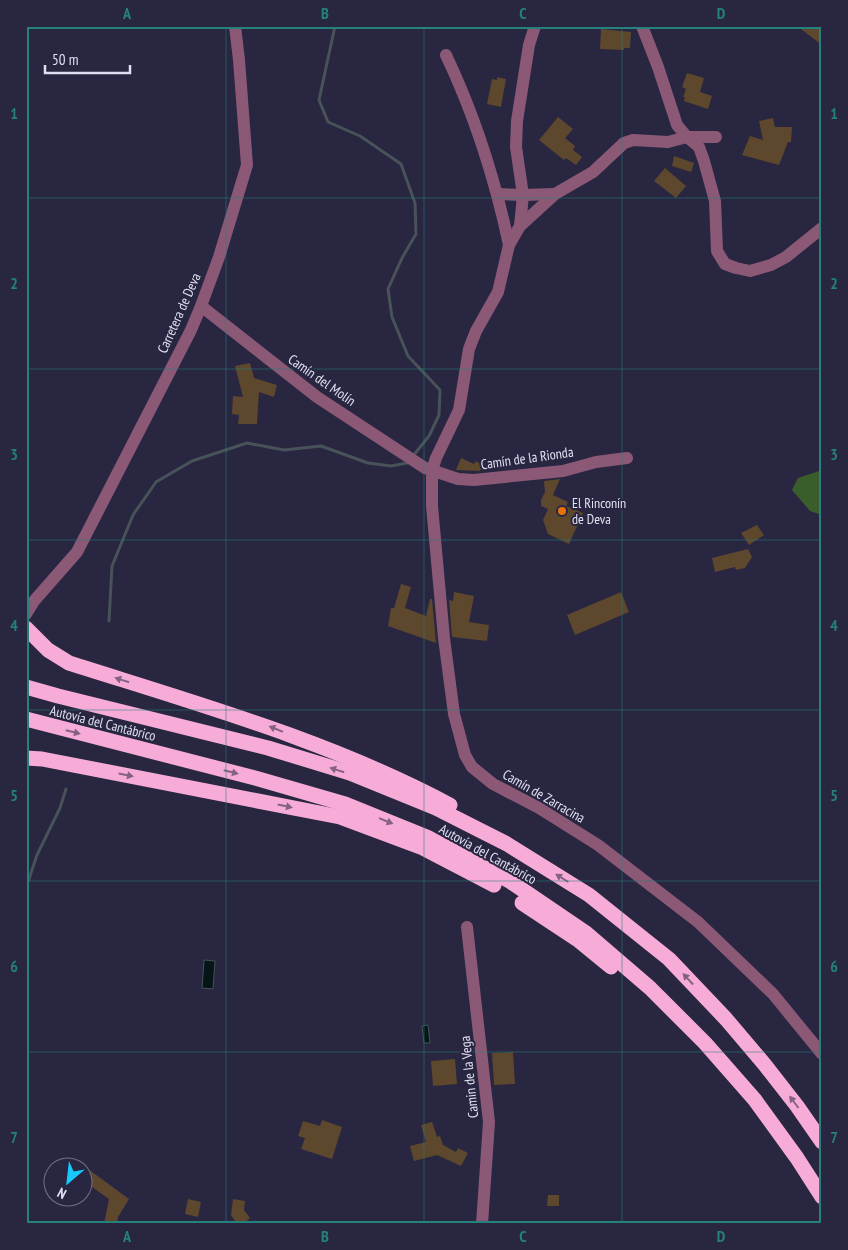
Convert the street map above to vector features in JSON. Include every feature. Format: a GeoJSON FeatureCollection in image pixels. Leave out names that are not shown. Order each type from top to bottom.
{"type":"FeatureCollection","features":[{"type":"Feature","properties":{"kind":"highway"},"geometry":{"type":"LineString","coordinates":[[26,628],[48,650],[69,663],[267,726],[415,786],[475,818],[507,844]]}},
{"type":"Feature","properties":{"kind":"highway","name":"Autovía del Cantábrico"},"geometry":{"type":"LineString","coordinates":[[26,687],[268,748],[350,774],[436,808],[507,844],[589,894],[669,959],[765,1064],[822,1142]]}},
{"type":"Feature","properties":{"kind":"highway","name":"Autovía del Cantábrico"},"geometry":{"type":"LineString","coordinates":[[26,719],[255,778],[345,804],[429,838],[511,882],[586,933],[650,988],[705,1043],[755,1100],[798,1158],[822,1196]]}},
{"type":"Feature","properties":{"kind":"highway"},"geometry":{"type":"LineString","coordinates":[[26,758],[71,764],[340,817],[424,848],[506,892],[578,940],[642,993],[699,1047],[798,1158]]}},
{"type":"Feature","properties":{"kind":"street","name":"Carretera de Deva"},"geometry":{"type":"LineString","coordinates":[[26,614],[34,601],[77,552],[201,306],[219,257],[247,165],[235,26]]}},
{"type":"Feature","properties":{"kind":"street"},"geometry":{"type":"LineString","coordinates":[[520,226],[523,195],[516,147],[517,121],[529,45],[535,26]]}},
{"type":"Feature","properties":{"kind":"street"},"geometry":{"type":"LineString","coordinates":[[642,26],[658,67],[676,125],[699,147],[715,202],[717,251],[725,264],[750,270],[771,265],[786,257],[822,228]]}},
{"type":"Feature","properties":{"kind":"street"},"geometry":{"type":"LineString","coordinates":[[446,55],[459,82],[484,148],[498,194],[509,245]]}},
{"type":"Feature","properties":{"kind":"street"},"geometry":{"type":"LineString","coordinates":[[432,470],[459,410],[469,349],[476,331],[498,292],[509,245],[520,226],[555,194],[593,172],[624,143],[632,140],[668,142],[687,137],[716,137]]}},
{"type":"Feature","properties":{"kind":"street"},"geometry":{"type":"LineString","coordinates":[[498,194],[555,194]]}},
{"type":"Feature","properties":{"kind":"street","name":"Camín del Molín"},"geometry":{"type":"LineString","coordinates":[[201,306],[303,387],[419,464],[432,470]]}},
{"type":"Feature","properties":{"kind":"street","name":"Camín de la Rionda"},"geometry":{"type":"LineString","coordinates":[[432,470],[458,479],[474,480],[563,471],[596,462],[627,458]]}},
{"type":"Feature","properties":{"kind":"street","name":"Camín de Zarracina"},"geometry":{"type":"LineString","coordinates":[[432,470],[432,506],[449,678],[460,739],[465,756],[472,767],[493,784],[540,808],[598,845],[698,922],[774,994],[822,1054]]}},
{"type":"Feature","properties":{"kind":"street","name":"Carretera de Deva"},"geometry":{"type":"LineString","coordinates":[[26,599],[49,586]]}},
{"type":"Feature","properties":{"kind":"street","name":"Camin de la Vega"},"geometry":{"type":"LineString","coordinates":[[467,927],[489,1122],[482,1224]]}},
{"type":"Feature","properties":{"kind":"green space"},"geometry":{"type":"Polygon","coordinates":[[[822,470],[822,515],[810,511],[792,490],[798,478],[822,470]]]}},
{"type":"Feature","properties":{"kind":"shaded area"},"geometry":{"type":"Polygon","coordinates":[[[204,960],[215,961],[213,989],[202,988],[204,960]]]}},
{"type":"Feature","properties":{"kind":"shaded area"},"geometry":{"type":"Polygon","coordinates":[[[428,1025],[430,1043],[424,1043],[422,1026],[428,1025]]]}},
{"type":"Feature","properties":{"kind":"building"},"geometry":{"type":"Polygon","coordinates":[[[797,26],[815,26],[822,31],[822,45],[797,26]]]}},
{"type":"Feature","properties":{"kind":"building"},"geometry":{"type":"Polygon","coordinates":[[[601,29],[631,32],[630,48],[624,48],[624,50],[600,49],[601,29]]]}},
{"type":"Feature","properties":{"kind":"building"},"geometry":{"type":"Polygon","coordinates":[[[687,73],[704,78],[700,92],[712,96],[708,109],[684,101],[685,97],[683,97],[686,89],[682,87],[687,73]]]}},
{"type":"Feature","properties":{"kind":"building"},"geometry":{"type":"Polygon","coordinates":[[[497,77],[506,79],[501,107],[487,104],[492,79],[497,80],[497,77]]]}},
{"type":"Feature","properties":{"kind":"building"},"geometry":{"type":"Polygon","coordinates":[[[558,117],[573,129],[565,138],[575,146],[573,150],[582,157],[576,165],[566,158],[564,160],[539,140],[558,117]]]}},
{"type":"Feature","properties":{"kind":"building"},"geometry":{"type":"Polygon","coordinates":[[[773,118],[775,127],[792,127],[791,142],[788,142],[779,165],[742,155],[750,136],[763,140],[759,121],[773,118]]]}},
{"type":"Feature","properties":{"kind":"building"},"geometry":{"type":"Polygon","coordinates":[[[674,156],[694,163],[691,172],[672,166],[674,156]]]}},
{"type":"Feature","properties":{"kind":"building"},"geometry":{"type":"Polygon","coordinates":[[[665,168],[686,186],[676,198],[654,181],[665,168]]]}},
{"type":"Feature","properties":{"kind":"building"},"geometry":{"type":"Polygon","coordinates":[[[250,363],[254,378],[277,385],[274,397],[259,392],[257,424],[238,424],[239,415],[232,414],[233,396],[243,397],[235,366],[250,363]]]}},
{"type":"Feature","properties":{"kind":"building"},"geometry":{"type":"Polygon","coordinates":[[[461,458],[474,464],[476,461],[483,466],[480,471],[456,470],[461,458]]]}},
{"type":"Feature","properties":{"kind":"building","name":"El Rinconín de Deva"},"geometry":{"type":"Polygon","coordinates":[[[560,479],[553,495],[568,502],[566,506],[583,513],[569,544],[548,534],[543,520],[548,509],[541,506],[541,500],[545,492],[544,481],[560,479]]]}},
{"type":"Feature","properties":{"kind":"building"},"geometry":{"type":"Polygon","coordinates":[[[757,525],[764,535],[749,545],[741,533],[757,525]]]}},
{"type":"Feature","properties":{"kind":"building"},"geometry":{"type":"Polygon","coordinates":[[[748,549],[752,557],[745,568],[736,570],[735,567],[715,572],[712,558],[748,549]]]}},
{"type":"Feature","properties":{"kind":"building"},"geometry":{"type":"Polygon","coordinates":[[[401,584],[411,587],[405,608],[426,616],[430,599],[432,599],[436,643],[388,626],[391,608],[394,608],[401,584]]]}},
{"type":"Feature","properties":{"kind":"building"},"geometry":{"type":"Polygon","coordinates":[[[454,592],[474,596],[469,622],[489,625],[487,641],[452,637],[449,600],[453,601],[454,592]]]}},
{"type":"Feature","properties":{"kind":"building"},"geometry":{"type":"Polygon","coordinates":[[[621,592],[629,612],[575,635],[567,615],[621,592]]]}},
{"type":"Feature","properties":{"kind":"building"},"geometry":{"type":"Polygon","coordinates":[[[513,1052],[515,1084],[494,1085],[492,1053],[513,1052]]]}},
{"type":"Feature","properties":{"kind":"building"},"geometry":{"type":"Polygon","coordinates":[[[455,1059],[457,1084],[433,1086],[431,1061],[455,1059]]]}},
{"type":"Feature","properties":{"kind":"building"},"geometry":{"type":"Polygon","coordinates":[[[322,1120],[342,1127],[332,1159],[301,1149],[305,1138],[298,1136],[303,1121],[320,1126],[322,1120]]]}},
{"type":"Feature","properties":{"kind":"building"},"geometry":{"type":"Polygon","coordinates":[[[432,1122],[437,1137],[440,1136],[443,1145],[456,1152],[458,1148],[468,1153],[461,1166],[437,1155],[414,1161],[410,1146],[426,1142],[421,1125],[432,1122]]]}},
{"type":"Feature","properties":{"kind":"building"},"geometry":{"type":"Polygon","coordinates":[[[92,1172],[129,1199],[118,1217],[117,1224],[104,1224],[109,1199],[92,1187],[92,1172]]]}},
{"type":"Feature","properties":{"kind":"building"},"geometry":{"type":"Polygon","coordinates":[[[548,1195],[559,1195],[559,1206],[547,1206],[548,1195]]]}},
{"type":"Feature","properties":{"kind":"building"},"geometry":{"type":"Polygon","coordinates":[[[188,1199],[201,1202],[198,1217],[185,1214],[188,1199]]]}},
{"type":"Feature","properties":{"kind":"building"},"geometry":{"type":"Polygon","coordinates":[[[233,1199],[245,1201],[244,1210],[250,1218],[243,1224],[237,1224],[231,1215],[233,1199]]]}},
{"type":"Feature","properties":{"kind":"waterway"},"geometry":{"type":"LineString","coordinates":[[335,26],[319,100],[328,122],[360,136],[401,164],[415,203],[416,234],[402,258],[388,289],[392,317],[408,356],[440,390],[439,415],[429,436],[413,456]]}},
{"type":"Feature","properties":{"kind":"waterway"},"geometry":{"type":"LineString","coordinates":[[109,621],[112,566],[133,515],[156,482],[192,461],[247,443],[284,450],[321,446],[368,463],[391,466],[407,463],[409,460]]}},
{"type":"Feature","properties":{"kind":"waterway"},"geometry":{"type":"LineString","coordinates":[[26,888],[37,855],[60,808],[66,789]]}},
{"type":"Feature","properties":{"kind":"place","name":"El Rinconín de Deva"},"geometry":{"type":"Point","coordinates":[562,511]}}]}
